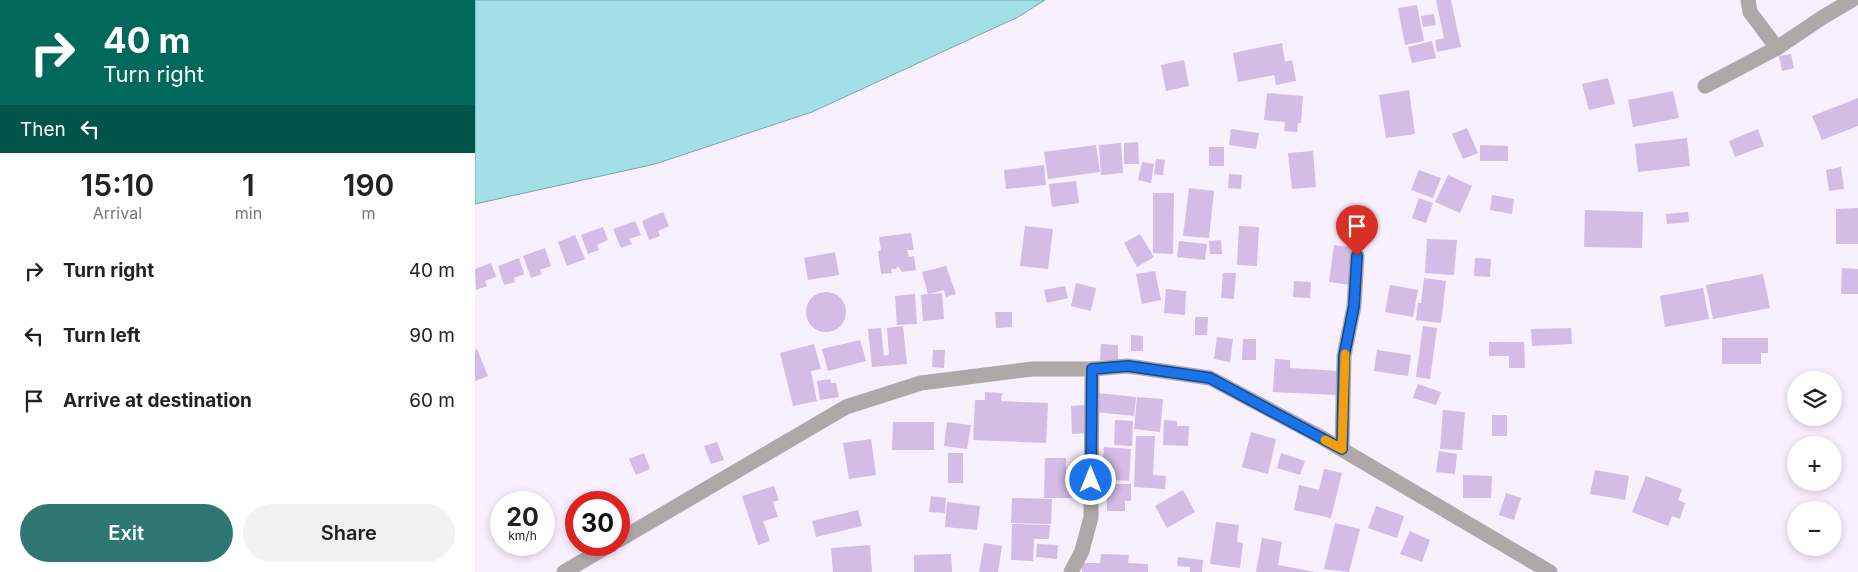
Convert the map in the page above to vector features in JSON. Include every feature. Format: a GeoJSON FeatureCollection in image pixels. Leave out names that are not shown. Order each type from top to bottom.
{"type":"FeatureCollection","features":[{"type":"Feature","properties":{"kind":"street"},"geometry":{"type":"LineString","coordinates":[[1747,0],[1750,12],[1777,48]]}},
{"type":"Feature","properties":{"kind":"street"},"geometry":{"type":"LineString","coordinates":[[1705,86],[1777,48],[1852,0]]}},
{"type":"Feature","properties":{"kind":"street"},"geometry":{"type":"LineString","coordinates":[[1342,449],[1344,356],[1354,306],[1357,256]]}},
{"type":"Feature","properties":{"kind":"street"},"geometry":{"type":"LineString","coordinates":[[630,534],[846,407],[921,383],[1032,370],[1128,366],[1210,378],[1342,449],[1550,572]]}},
{"type":"Feature","properties":{"kind":"street"},"geometry":{"type":"LineString","coordinates":[[1071,572],[1082,551],[1091,517],[1092,369]]}},
{"type":"Feature","properties":{"kind":"street"},"geometry":{"type":"LineString","coordinates":[[568,571],[592,556]]}},
{"type":"Feature","properties":{"kind":"water"},"geometry":{"type":"Polygon","coordinates":[[[475,0],[1045,0],[1018,17],[812,112],[655,164],[475,204],[475,0]]]}},
{"type":"Feature","properties":{"kind":"building"},"geometry":{"type":"Polygon","coordinates":[[[1436,0],[1451,0],[1461,47],[1437,52],[1435,40],[1444,38],[1436,0]]]}},
{"type":"Feature","properties":{"kind":"building"},"geometry":{"type":"Polygon","coordinates":[[[1417,5],[1424,41],[1405,45],[1398,8],[1417,5]]]}},
{"type":"Feature","properties":{"kind":"building"},"geometry":{"type":"Polygon","coordinates":[[[1434,14],[1436,25],[1423,27],[1421,16],[1434,14]]]}},
{"type":"Feature","properties":{"kind":"building"},"geometry":{"type":"Polygon","coordinates":[[[1432,41],[1436,58],[1412,63],[1408,47],[1432,41]]]}},
{"type":"Feature","properties":{"kind":"building"},"geometry":{"type":"Polygon","coordinates":[[[1282,43],[1285,62],[1292,60],[1296,81],[1276,85],[1274,75],[1238,82],[1233,53],[1282,43]]]}},
{"type":"Feature","properties":{"kind":"building"},"geometry":{"type":"Polygon","coordinates":[[[1791,54],[1794,68],[1782,71],[1779,56],[1791,54]]]}},
{"type":"Feature","properties":{"kind":"building"},"geometry":{"type":"Polygon","coordinates":[[[1184,60],[1189,86],[1166,91],[1161,65],[1184,60]]]}},
{"type":"Feature","properties":{"kind":"building"},"geometry":{"type":"Polygon","coordinates":[[[1608,78],[1615,104],[1589,110],[1582,84],[1608,78]]]}},
{"type":"Feature","properties":{"kind":"building"},"geometry":{"type":"Polygon","coordinates":[[[1409,90],[1415,134],[1386,138],[1379,95],[1409,90]]]}},
{"type":"Feature","properties":{"kind":"building"},"geometry":{"type":"Polygon","coordinates":[[[1673,91],[1679,118],[1633,127],[1628,100],[1673,91]]]}},
{"type":"Feature","properties":{"kind":"building"},"geometry":{"type":"Polygon","coordinates":[[[1267,93],[1303,96],[1301,123],[1298,123],[1297,132],[1284,131],[1285,122],[1264,120],[1267,93]]]}},
{"type":"Feature","properties":{"kind":"building"},"geometry":{"type":"Polygon","coordinates":[[[1858,98],[1858,126],[1822,140],[1812,116],[1858,98]]]}},
{"type":"Feature","properties":{"kind":"building"},"geometry":{"type":"Polygon","coordinates":[[[1467,128],[1478,153],[1463,159],[1452,134],[1467,128]]]}},
{"type":"Feature","properties":{"kind":"building"},"geometry":{"type":"Polygon","coordinates":[[[1231,129],[1259,133],[1256,149],[1229,145],[1231,129]]]}},
{"type":"Feature","properties":{"kind":"building"},"geometry":{"type":"Polygon","coordinates":[[[1758,129],[1764,146],[1735,157],[1729,141],[1758,129]]]}},
{"type":"Feature","properties":{"kind":"building"},"geometry":{"type":"Polygon","coordinates":[[[1687,138],[1690,166],[1638,172],[1635,144],[1687,138]]]}},
{"type":"Feature","properties":{"kind":"building"},"geometry":{"type":"Polygon","coordinates":[[[1138,142],[1139,164],[1124,164],[1124,143],[1138,142]]]}},
{"type":"Feature","properties":{"kind":"building"},"geometry":{"type":"Polygon","coordinates":[[[1121,143],[1123,173],[1101,175],[1099,145],[1121,143]]]}},
{"type":"Feature","properties":{"kind":"building"},"geometry":{"type":"Polygon","coordinates":[[[1096,145],[1100,172],[1048,179],[1044,152],[1096,145]]]}},
{"type":"Feature","properties":{"kind":"building"},"geometry":{"type":"Polygon","coordinates":[[[1480,145],[1508,146],[1508,161],[1480,161],[1480,145]]]}},
{"type":"Feature","properties":{"kind":"building"},"geometry":{"type":"Polygon","coordinates":[[[1209,147],[1224,147],[1224,166],[1209,166],[1209,147]]]}},
{"type":"Feature","properties":{"kind":"building"},"geometry":{"type":"Polygon","coordinates":[[[1313,151],[1316,187],[1292,189],[1288,153],[1313,151]]]}},
{"type":"Feature","properties":{"kind":"building"},"geometry":{"type":"Polygon","coordinates":[[[1156,159],[1165,160],[1163,175],[1154,174],[1156,159]]]}},
{"type":"Feature","properties":{"kind":"building"},"geometry":{"type":"Polygon","coordinates":[[[1142,162],[1154,164],[1151,183],[1138,180],[1142,162]]]}},
{"type":"Feature","properties":{"kind":"building"},"geometry":{"type":"Polygon","coordinates":[[[1044,165],[1046,185],[1006,189],[1004,170],[1044,165]]]}},
{"type":"Feature","properties":{"kind":"building"},"geometry":{"type":"Polygon","coordinates":[[[1841,167],[1844,189],[1829,191],[1826,170],[1841,167]]]}},
{"type":"Feature","properties":{"kind":"building"},"geometry":{"type":"Polygon","coordinates":[[[1419,170],[1441,178],[1433,198],[1411,190],[1419,170]]]}},
{"type":"Feature","properties":{"kind":"building"},"geometry":{"type":"Polygon","coordinates":[[[1229,174],[1242,175],[1241,189],[1228,188],[1229,174]]]}},
{"type":"Feature","properties":{"kind":"building"},"geometry":{"type":"Polygon","coordinates":[[[1448,175],[1472,186],[1460,213],[1435,202],[1448,175]]]}},
{"type":"Feature","properties":{"kind":"building"},"geometry":{"type":"Polygon","coordinates":[[[1076,181],[1079,203],[1052,207],[1049,184],[1076,181]]]}},
{"type":"Feature","properties":{"kind":"building"},"geometry":{"type":"Polygon","coordinates":[[[1189,188],[1214,191],[1209,238],[1183,236],[1189,188]]]}},
{"type":"Feature","properties":{"kind":"building"},"geometry":{"type":"Polygon","coordinates":[[[1153,193],[1174,193],[1173,254],[1153,253],[1153,193]]]}},
{"type":"Feature","properties":{"kind":"building"},"geometry":{"type":"Polygon","coordinates":[[[1492,195],[1514,199],[1512,214],[1490,210],[1492,195]]]}},
{"type":"Feature","properties":{"kind":"building"},"geometry":{"type":"Polygon","coordinates":[[[1419,198],[1433,203],[1426,223],[1412,218],[1419,198]]]}},
{"type":"Feature","properties":{"kind":"building"},"geometry":{"type":"Polygon","coordinates":[[[1858,208],[1858,244],[1836,244],[1836,209],[1858,208]]]}},
{"type":"Feature","properties":{"kind":"building"},"geometry":{"type":"Polygon","coordinates":[[[1585,210],[1643,212],[1642,248],[1584,247],[1585,210]]]}},
{"type":"Feature","properties":{"kind":"building"},"geometry":{"type":"Polygon","coordinates":[[[663,212],[669,226],[658,231],[660,236],[649,240],[642,221],[663,212]]]}},
{"type":"Feature","properties":{"kind":"building"},"geometry":{"type":"Polygon","coordinates":[[[1688,212],[1689,222],[1667,224],[1666,214],[1688,212]]]}},
{"type":"Feature","properties":{"kind":"building"},"geometry":{"type":"Polygon","coordinates":[[[635,221],[641,235],[629,239],[632,244],[621,248],[613,229],[635,221]]]}},
{"type":"Feature","properties":{"kind":"building"},"geometry":{"type":"Polygon","coordinates":[[[1025,226],[1053,229],[1048,269],[1020,266],[1025,226]]]}},
{"type":"Feature","properties":{"kind":"building"},"geometry":{"type":"Polygon","coordinates":[[[1239,226],[1259,227],[1257,266],[1237,265],[1239,226]]]}},
{"type":"Feature","properties":{"kind":"building"},"geometry":{"type":"Polygon","coordinates":[[[603,227],[608,240],[597,245],[599,250],[588,254],[581,235],[603,227]]]}},
{"type":"Feature","properties":{"kind":"building"},"geometry":{"type":"Polygon","coordinates":[[[911,233],[914,250],[907,250],[909,257],[914,256],[916,270],[902,272],[899,267],[896,267],[897,269],[891,269],[892,273],[881,274],[878,251],[881,250],[879,237],[911,233]]]}},
{"type":"Feature","properties":{"kind":"building"},"geometry":{"type":"Polygon","coordinates":[[[1140,234],[1154,257],[1137,267],[1124,243],[1140,234]]]}},
{"type":"Feature","properties":{"kind":"building"},"geometry":{"type":"Polygon","coordinates":[[[575,235],[585,259],[567,266],[558,242],[575,235]]]}},
{"type":"Feature","properties":{"kind":"building"},"geometry":{"type":"Polygon","coordinates":[[[1427,239],[1457,240],[1454,275],[1425,273],[1427,239]]]}},
{"type":"Feature","properties":{"kind":"building"},"geometry":{"type":"Polygon","coordinates":[[[1221,240],[1222,254],[1210,254],[1209,241],[1221,240]]]}},
{"type":"Feature","properties":{"kind":"building"},"geometry":{"type":"Polygon","coordinates":[[[1179,241],[1207,244],[1205,260],[1177,257],[1179,241]]]}},
{"type":"Feature","properties":{"kind":"building"},"geometry":{"type":"Polygon","coordinates":[[[1334,245],[1356,248],[1351,285],[1329,282],[1334,245]]]}},
{"type":"Feature","properties":{"kind":"building"},"geometry":{"type":"Polygon","coordinates":[[[545,248],[551,266],[540,270],[542,274],[531,278],[523,256],[545,248]]]}},
{"type":"Feature","properties":{"kind":"building"},"geometry":{"type":"Polygon","coordinates":[[[835,252],[839,275],[808,280],[804,258],[835,252]]]}},
{"type":"Feature","properties":{"kind":"building"},"geometry":{"type":"Polygon","coordinates":[[[519,258],[524,274],[514,278],[515,282],[504,285],[498,266],[519,258]]]}},
{"type":"Feature","properties":{"kind":"building"},"geometry":{"type":"Polygon","coordinates":[[[1475,258],[1491,259],[1490,277],[1474,276],[1475,258]]]}},
{"type":"Feature","properties":{"kind":"building"},"geometry":{"type":"Polygon","coordinates":[[[491,263],[496,277],[485,281],[487,286],[476,290],[475,269],[491,263]]]}},
{"type":"Feature","properties":{"kind":"building"},"geometry":{"type":"Polygon","coordinates":[[[946,266],[956,294],[946,297],[944,290],[928,294],[922,272],[946,266]]]}},
{"type":"Feature","properties":{"kind":"building"},"geometry":{"type":"Polygon","coordinates":[[[1842,268],[1858,269],[1858,294],[1841,294],[1842,268]]]}},
{"type":"Feature","properties":{"kind":"building"},"geometry":{"type":"Polygon","coordinates":[[[1155,271],[1161,300],[1142,304],[1136,274],[1155,271]]]}},
{"type":"Feature","properties":{"kind":"building"},"geometry":{"type":"Polygon","coordinates":[[[1223,273],[1236,273],[1234,299],[1221,298],[1223,273]]]}},
{"type":"Feature","properties":{"kind":"building"},"geometry":{"type":"Polygon","coordinates":[[[1763,274],[1770,308],[1713,319],[1706,285],[1763,274]]]}},
{"type":"Feature","properties":{"kind":"building"},"geometry":{"type":"Polygon","coordinates":[[[1424,278],[1446,281],[1441,323],[1416,320],[1418,303],[1421,303],[1424,278]]]}},
{"type":"Feature","properties":{"kind":"building"},"geometry":{"type":"Polygon","coordinates":[[[1294,281],[1311,282],[1310,298],[1293,297],[1294,281]]]}},
{"type":"Feature","properties":{"kind":"building"},"geometry":{"type":"Polygon","coordinates":[[[1076,283],[1096,288],[1091,311],[1071,306],[1076,283]]]}},
{"type":"Feature","properties":{"kind":"building"},"geometry":{"type":"Polygon","coordinates":[[[1390,285],[1418,290],[1413,317],[1385,312],[1390,285]]]}},
{"type":"Feature","properties":{"kind":"building"},"geometry":{"type":"Polygon","coordinates":[[[1065,286],[1068,298],[1047,303],[1044,290],[1065,286]]]}},
{"type":"Feature","properties":{"kind":"building"},"geometry":{"type":"Polygon","coordinates":[[[1703,288],[1709,319],[1665,327],[1660,296],[1703,288]]]}},
{"type":"Feature","properties":{"kind":"building"},"geometry":{"type":"Polygon","coordinates":[[[1166,289],[1186,291],[1185,315],[1164,313],[1166,289]]]}},
{"type":"Feature","properties":{"kind":"building"},"geometry":{"type":"Polygon","coordinates":[[[826,292],[840,298],[846,312],[840,326],[826,332],[812,326],[806,312],[812,298],[826,292]]]}},
{"type":"Feature","properties":{"kind":"building"},"geometry":{"type":"Polygon","coordinates":[[[942,293],[944,319],[923,321],[921,295],[942,293]]]}},
{"type":"Feature","properties":{"kind":"building"},"geometry":{"type":"Polygon","coordinates":[[[915,294],[917,324],[897,325],[895,296],[915,294]]]}},
{"type":"Feature","properties":{"kind":"building"},"geometry":{"type":"Polygon","coordinates":[[[995,312],[1012,312],[1012,327],[996,328],[995,312]]]}},
{"type":"Feature","properties":{"kind":"building"},"geometry":{"type":"Polygon","coordinates":[[[1195,317],[1208,317],[1207,335],[1195,335],[1195,317]]]}},
{"type":"Feature","properties":{"kind":"building"},"geometry":{"type":"Polygon","coordinates":[[[903,326],[907,364],[872,367],[868,329],[881,328],[884,356],[889,355],[887,328],[903,326]]]}},
{"type":"Feature","properties":{"kind":"building"},"geometry":{"type":"Polygon","coordinates":[[[1423,326],[1437,328],[1430,379],[1416,377],[1423,326]]]}},
{"type":"Feature","properties":{"kind":"building"},"geometry":{"type":"Polygon","coordinates":[[[1571,328],[1572,344],[1532,346],[1531,329],[1571,328]]]}},
{"type":"Feature","properties":{"kind":"building"},"geometry":{"type":"Polygon","coordinates":[[[1131,335],[1143,336],[1143,351],[1131,351],[1131,335]]]}},
{"type":"Feature","properties":{"kind":"building"},"geometry":{"type":"Polygon","coordinates":[[[1217,337],[1233,339],[1230,362],[1214,359],[1217,337]]]}},
{"type":"Feature","properties":{"kind":"building"},"geometry":{"type":"Polygon","coordinates":[[[1722,338],[1768,338],[1768,353],[1761,353],[1761,364],[1722,364],[1722,338]]]}},
{"type":"Feature","properties":{"kind":"building"},"geometry":{"type":"Polygon","coordinates":[[[1243,339],[1256,339],[1256,360],[1242,360],[1243,339]]]}},
{"type":"Feature","properties":{"kind":"building"},"geometry":{"type":"Polygon","coordinates":[[[860,340],[866,361],[828,371],[822,349],[860,340]]]}},
{"type":"Feature","properties":{"kind":"building"},"geometry":{"type":"Polygon","coordinates":[[[1489,342],[1524,342],[1525,368],[1509,368],[1509,356],[1489,356],[1489,342]]]}},
{"type":"Feature","properties":{"kind":"building"},"geometry":{"type":"Polygon","coordinates":[[[814,344],[821,369],[811,371],[817,401],[793,406],[780,353],[814,344]]]}},
{"type":"Feature","properties":{"kind":"building"},"geometry":{"type":"Polygon","coordinates":[[[1101,344],[1118,345],[1118,360],[1100,360],[1101,344]]]}},
{"type":"Feature","properties":{"kind":"building"},"geometry":{"type":"Polygon","coordinates":[[[477,349],[488,376],[475,381],[475,350],[477,349]]]}},
{"type":"Feature","properties":{"kind":"building"},"geometry":{"type":"Polygon","coordinates":[[[933,350],[945,350],[944,368],[932,367],[933,350]]]}},
{"type":"Feature","properties":{"kind":"building"},"geometry":{"type":"Polygon","coordinates":[[[1377,350],[1411,355],[1408,376],[1374,371],[1377,350]]]}},
{"type":"Feature","properties":{"kind":"building"},"geometry":{"type":"Polygon","coordinates":[[[1275,359],[1290,360],[1290,368],[1338,371],[1337,395],[1273,392],[1275,359]]]}},
{"type":"Feature","properties":{"kind":"building"},"geometry":{"type":"Polygon","coordinates":[[[830,379],[831,383],[836,383],[839,397],[820,400],[817,381],[830,379]]]}},
{"type":"Feature","properties":{"kind":"building"},"geometry":{"type":"Polygon","coordinates":[[[1418,384],[1441,392],[1436,405],[1413,398],[1418,384]]]}},
{"type":"Feature","properties":{"kind":"building"},"geometry":{"type":"Polygon","coordinates":[[[985,392],[1002,393],[1001,401],[1048,403],[1046,443],[973,440],[975,400],[985,400],[985,392]]]}},
{"type":"Feature","properties":{"kind":"building"},"geometry":{"type":"Polygon","coordinates":[[[1097,393],[1136,397],[1134,416],[1095,412],[1097,393]]]}},
{"type":"Feature","properties":{"kind":"building"},"geometry":{"type":"Polygon","coordinates":[[[1137,397],[1163,399],[1160,432],[1134,429],[1137,397]]]}},
{"type":"Feature","properties":{"kind":"building"},"geometry":{"type":"Polygon","coordinates":[[[1086,405],[1088,433],[1072,434],[1071,406],[1086,405]]]}},
{"type":"Feature","properties":{"kind":"building"},"geometry":{"type":"Polygon","coordinates":[[[1443,410],[1465,412],[1462,450],[1440,449],[1443,410]]]}},
{"type":"Feature","properties":{"kind":"building"},"geometry":{"type":"Polygon","coordinates":[[[1492,415],[1507,415],[1507,436],[1492,436],[1492,415]]]}},
{"type":"Feature","properties":{"kind":"building"},"geometry":{"type":"Polygon","coordinates":[[[1115,420],[1133,421],[1132,446],[1114,445],[1115,420]]]}},
{"type":"Feature","properties":{"kind":"building"},"geometry":{"type":"Polygon","coordinates":[[[1164,420],[1177,421],[1177,426],[1189,426],[1188,446],[1163,445],[1164,420]]]}},
{"type":"Feature","properties":{"kind":"building"},"geometry":{"type":"Polygon","coordinates":[[[893,422],[934,422],[934,450],[892,450],[893,422]]]}},
{"type":"Feature","properties":{"kind":"building"},"geometry":{"type":"Polygon","coordinates":[[[947,422],[971,425],[967,449],[944,446],[947,422]]]}},
{"type":"Feature","properties":{"kind":"building"},"geometry":{"type":"Polygon","coordinates":[[[1251,432],[1276,439],[1268,474],[1242,467],[1251,432]]]}},
{"type":"Feature","properties":{"kind":"building"},"geometry":{"type":"Polygon","coordinates":[[[1136,436],[1155,436],[1153,475],[1166,476],[1165,489],[1134,487],[1136,436]]]}},
{"type":"Feature","properties":{"kind":"building"},"geometry":{"type":"Polygon","coordinates":[[[871,439],[876,475],[849,479],[843,443],[871,439]]]}},
{"type":"Feature","properties":{"kind":"building"},"geometry":{"type":"Polygon","coordinates":[[[717,442],[724,460],[711,464],[704,446],[717,442]]]}},
{"type":"Feature","properties":{"kind":"building"},"geometry":{"type":"Polygon","coordinates":[[[1104,447],[1131,449],[1129,481],[1101,479],[1104,447]]]}},
{"type":"Feature","properties":{"kind":"building"},"geometry":{"type":"Polygon","coordinates":[[[1439,451],[1457,454],[1455,474],[1436,472],[1439,451]]]}},
{"type":"Feature","properties":{"kind":"building"},"geometry":{"type":"Polygon","coordinates":[[[644,453],[650,469],[636,475],[629,459],[644,453]]]}},
{"type":"Feature","properties":{"kind":"building"},"geometry":{"type":"Polygon","coordinates":[[[948,453],[963,453],[963,483],[948,483],[948,453]]]}},
{"type":"Feature","properties":{"kind":"building"},"geometry":{"type":"Polygon","coordinates":[[[1281,453],[1305,461],[1300,475],[1277,468],[1281,453]]]}},
{"type":"Feature","properties":{"kind":"building"},"geometry":{"type":"Polygon","coordinates":[[[1045,458],[1066,458],[1066,477],[1083,477],[1082,498],[1044,498],[1045,458]]]}},
{"type":"Feature","properties":{"kind":"building"},"geometry":{"type":"Polygon","coordinates":[[[1324,469],[1342,473],[1331,518],[1294,510],[1299,485],[1319,490],[1324,469]]]}},
{"type":"Feature","properties":{"kind":"building"},"geometry":{"type":"Polygon","coordinates":[[[1595,470],[1629,476],[1625,500],[1590,494],[1595,470]]]}},
{"type":"Feature","properties":{"kind":"building"},"geometry":{"type":"Polygon","coordinates":[[[1463,475],[1492,476],[1491,498],[1463,498],[1463,475]]]}},
{"type":"Feature","properties":{"kind":"building"},"geometry":{"type":"Polygon","coordinates":[[[1646,476],[1682,489],[1678,500],[1685,503],[1680,519],[1672,516],[1668,526],[1632,512],[1646,476]]]}},
{"type":"Feature","properties":{"kind":"building"},"geometry":{"type":"Polygon","coordinates":[[[1107,484],[1131,484],[1131,501],[1125,501],[1125,511],[1107,511],[1107,484]]]}},
{"type":"Feature","properties":{"kind":"building"},"geometry":{"type":"Polygon","coordinates":[[[774,486],[779,500],[773,502],[778,517],[763,521],[770,541],[758,545],[742,496],[774,486]]]}},
{"type":"Feature","properties":{"kind":"building"},"geometry":{"type":"Polygon","coordinates":[[[1183,490],[1195,512],[1167,528],[1155,506],[1183,490]]]}},
{"type":"Feature","properties":{"kind":"building"},"geometry":{"type":"Polygon","coordinates":[[[1506,493],[1521,498],[1514,520],[1499,515],[1506,493]]]}},
{"type":"Feature","properties":{"kind":"building"},"geometry":{"type":"Polygon","coordinates":[[[931,496],[946,498],[945,513],[929,512],[931,496]]]}},
{"type":"Feature","properties":{"kind":"building"},"geometry":{"type":"Polygon","coordinates":[[[1012,498],[1052,499],[1051,524],[1011,523],[1012,498]]]}},
{"type":"Feature","properties":{"kind":"building"},"geometry":{"type":"Polygon","coordinates":[[[947,502],[980,506],[977,530],[945,527],[947,502]]]}},
{"type":"Feature","properties":{"kind":"building"},"geometry":{"type":"Polygon","coordinates":[[[1376,506],[1404,516],[1397,538],[1368,528],[1376,506]]]}},
{"type":"Feature","properties":{"kind":"building"},"geometry":{"type":"Polygon","coordinates":[[[858,510],[862,526],[816,537],[812,521],[858,510]]]}},
{"type":"Feature","properties":{"kind":"building"},"geometry":{"type":"Polygon","coordinates":[[[1216,522],[1239,525],[1237,542],[1243,543],[1240,568],[1210,564],[1216,522]]]}},
{"type":"Feature","properties":{"kind":"building"},"geometry":{"type":"Polygon","coordinates":[[[1335,523],[1360,529],[1349,572],[1324,569],[1335,523]]]}},
{"type":"Feature","properties":{"kind":"building"},"geometry":{"type":"Polygon","coordinates":[[[1012,524],[1050,525],[1049,539],[1034,539],[1033,561],[1011,560],[1012,524]]]}},
{"type":"Feature","properties":{"kind":"building"},"geometry":{"type":"Polygon","coordinates":[[[1410,531],[1430,540],[1422,562],[1400,554],[1410,531]]]}},
{"type":"Feature","properties":{"kind":"building"},"geometry":{"type":"Polygon","coordinates":[[[1262,538],[1282,542],[1278,565],[1315,572],[1256,572],[1262,538]]]}},
{"type":"Feature","properties":{"kind":"building"},"geometry":{"type":"Polygon","coordinates":[[[984,543],[1002,546],[998,572],[979,572],[984,543]]]}},
{"type":"Feature","properties":{"kind":"building"},"geometry":{"type":"Polygon","coordinates":[[[1037,544],[1058,545],[1057,559],[1036,557],[1037,544]]]}},
{"type":"Feature","properties":{"kind":"building"},"geometry":{"type":"Polygon","coordinates":[[[870,545],[872,572],[833,572],[831,548],[870,545]]]}},
{"type":"Feature","properties":{"kind":"building"},"geometry":{"type":"Polygon","coordinates":[[[951,554],[952,572],[914,572],[914,555],[951,554]]]}},
{"type":"Feature","properties":{"kind":"building"},"geometry":{"type":"Polygon","coordinates":[[[1101,554],[1129,555],[1128,563],[1148,564],[1148,572],[1082,572],[1082,563],[1100,563],[1101,554]]]}},
{"type":"Feature","properties":{"kind":"building"},"geometry":{"type":"Polygon","coordinates":[[[1178,557],[1203,560],[1202,572],[1190,572],[1190,567],[1177,566],[1178,557]]]}},
{"type":"Feature","properties":{"kind":"slow traffic"},"geometry":{"type":"LineString","coordinates":[[1325,440],[1342,449],[1345,354]]}},
{"type":"Feature","properties":{"kind":"route"},"geometry":{"type":"LineString","coordinates":[[1091,480],[1092,369],[1128,366],[1210,378],[1342,449],[1344,356],[1354,306],[1357,256]]}}]}
